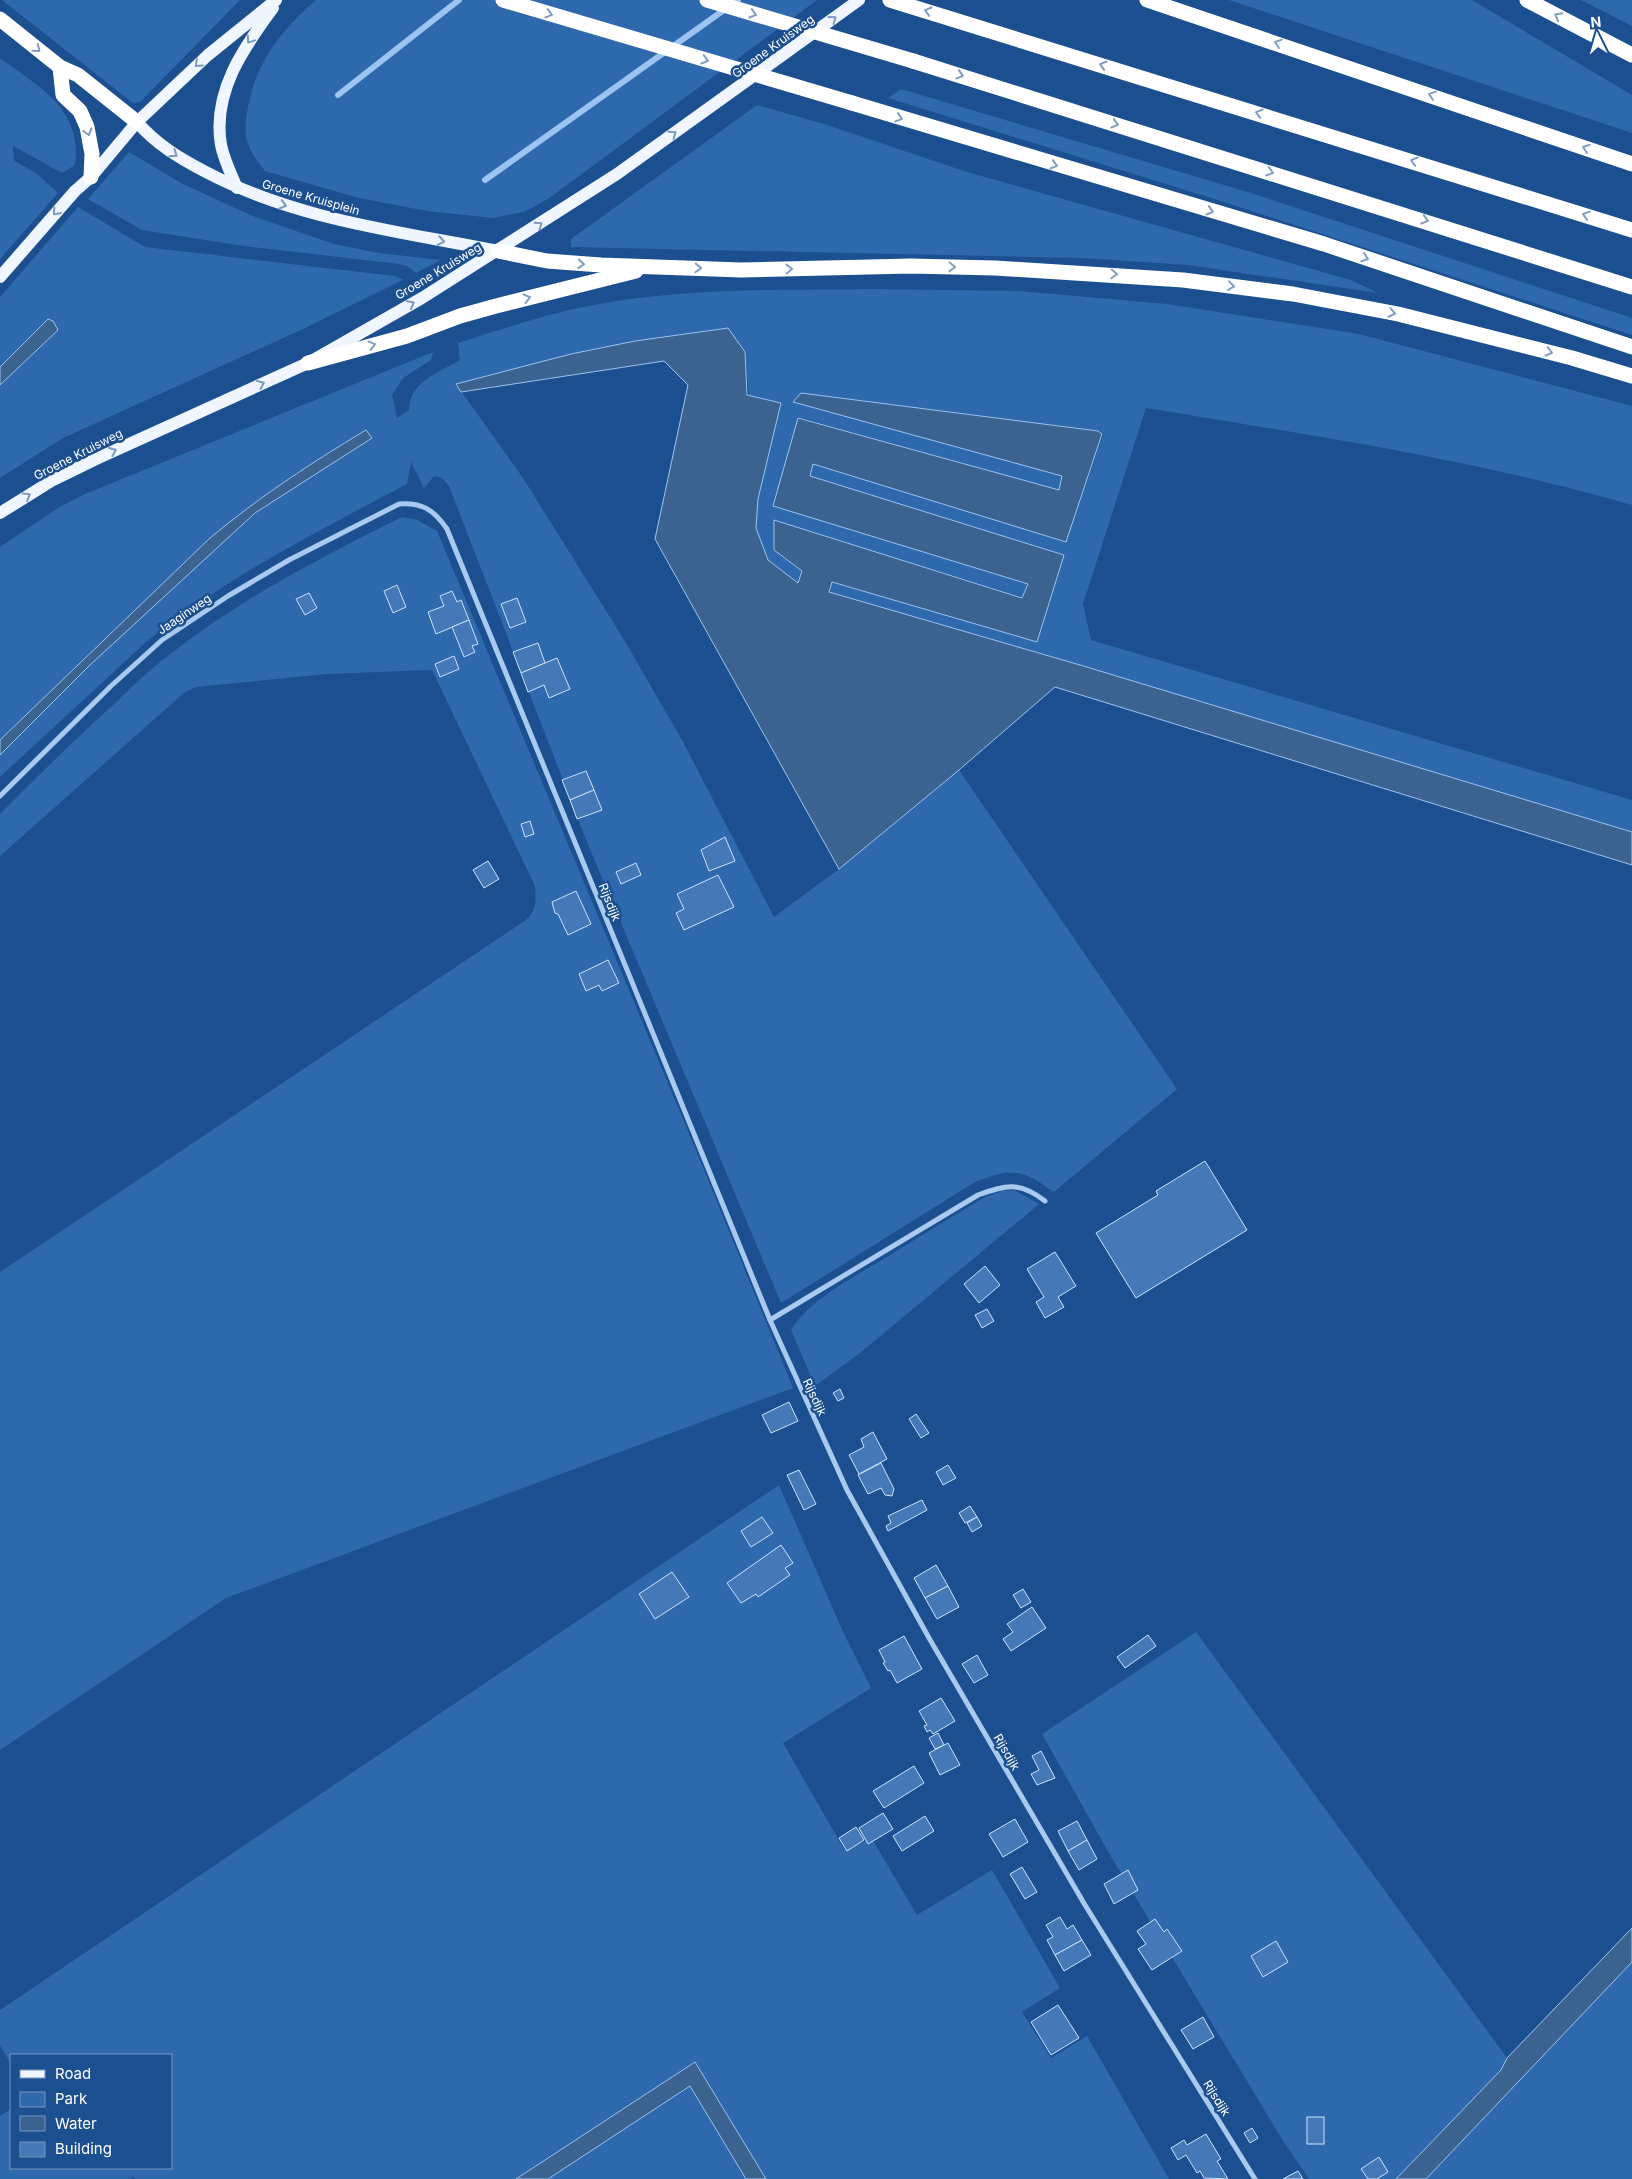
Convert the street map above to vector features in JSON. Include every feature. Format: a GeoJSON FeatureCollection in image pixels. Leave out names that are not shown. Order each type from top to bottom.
{"type":"FeatureCollection","features":[{"type":"Feature","properties":{"kind":"highway"},"geometry":{"type":"LineString","coordinates":[[503,0],[1324,244],[1632,347]]}},
{"type":"Feature","properties":{"kind":"highway"},"geometry":{"type":"LineString","coordinates":[[707,0],[913,61],[1632,286]]}},
{"type":"Feature","properties":{"kind":"highway"},"geometry":{"type":"LineString","coordinates":[[890,0],[1632,230]]}},
{"type":"Feature","properties":{"kind":"highway"},"geometry":{"type":"LineString","coordinates":[[1147,0],[1632,164]]}},
{"type":"Feature","properties":{"kind":"highway"},"geometry":{"type":"LineString","coordinates":[[1527,0],[1632,55]]}},
{"type":"Feature","properties":{"kind":"highway"},"geometry":{"type":"LineString","coordinates":[[0,19],[60,67],[78,75],[137,122]]}},
{"type":"Feature","properties":{"kind":"highway"},"geometry":{"type":"LineString","coordinates":[[60,67],[63,94],[80,112],[87,127],[92,154],[90,178]]}},
{"type":"Feature","properties":{"kind":"highway"},"geometry":{"type":"LineString","coordinates":[[498,251],[547,261],[740,270],[911,266],[985,268],[1183,280],[1293,294],[1398,314],[1572,358],[1632,376]]}},
{"type":"Feature","properties":{"kind":"highway"},"geometry":{"type":"LineString","coordinates":[[308,363],[407,336],[478,311],[656,266]]}},
{"type":"Feature","properties":{"kind":"main road"},"geometry":{"type":"LineString","coordinates":[[0,277],[74,191],[90,178],[137,122],[201,61],[277,0]]}},
{"type":"Feature","properties":{"kind":"main road"},"geometry":{"type":"LineString","coordinates":[[237,188],[221,144],[219,127],[222,101],[235,64],[277,0]]}},
{"type":"Feature","properties":{"kind":"main road","name":"Groene Kruisweg"},"geometry":{"type":"LineString","coordinates":[[0,513],[53,480],[87,463],[308,363],[422,298],[624,169],[859,0]]}},
{"type":"Feature","properties":{"kind":"main road","name":"Groene Kruisplein"},"geometry":{"type":"LineString","coordinates":[[137,122],[150,137],[180,158],[237,188],[327,218],[498,251]]}},
{"type":"Feature","properties":{"kind":"street","name":"Jaaginweg"},"geometry":{"type":"LineString","coordinates":[[0,796],[111,686],[162,640],[228,596],[288,560],[399,504],[416,504]]}},
{"type":"Feature","properties":{"kind":"street","name":"Rijsdijk"},"geometry":{"type":"LineString","coordinates":[[416,504],[428,507],[447,529],[770,1320],[848,1490],[929,1638],[1085,1905],[1255,2179]]}},
{"type":"Feature","properties":{"kind":"street"},"geometry":{"type":"LineString","coordinates":[[770,1320],[978,1195],[1006,1185],[1030,1190],[1044,1201]]}},
{"type":"Feature","properties":{"kind":"green space"},"geometry":{"type":"Polygon","coordinates":[[[2,0],[240,0],[140,102],[133,103],[2,0]]]}},
{"type":"Feature","properties":{"kind":"green space"},"geometry":{"type":"Polygon","coordinates":[[[316,0],[817,0],[548,199],[524,212],[493,218],[427,211],[359,198],[265,171],[252,153],[246,137],[246,120],[252,91],[257,75],[272,48],[292,23],[316,0]]]}},
{"type":"Feature","properties":{"kind":"green space"},"geometry":{"type":"Polygon","coordinates":[[[1229,0],[1472,0],[1632,95],[1632,133],[1229,0]]]}},
{"type":"Feature","properties":{"kind":"green space"},"geometry":{"type":"Polygon","coordinates":[[[1581,0],[1632,0],[1632,26],[1581,0]]]}},
{"type":"Feature","properties":{"kind":"green space"},"geometry":{"type":"Polygon","coordinates":[[[0,58],[55,101],[65,114],[72,129],[76,146],[75,165],[62,173],[13,146],[14,161],[36,173],[58,193],[0,259],[0,58]]]}},
{"type":"Feature","properties":{"kind":"green space"},"geometry":{"type":"Polygon","coordinates":[[[901,89],[1251,193],[1632,318],[1632,335],[1224,202],[888,98],[901,89]]]}},
{"type":"Feature","properties":{"kind":"green space"},"geometry":{"type":"Polygon","coordinates":[[[757,105],[824,124],[967,172],[1351,280],[1378,293],[1188,265],[1083,258],[571,247],[571,239],[757,105]]]}},
{"type":"Feature","properties":{"kind":"green space"},"geometry":{"type":"Polygon","coordinates":[[[129,152],[181,183],[250,215],[334,244],[379,253],[441,260],[416,273],[407,266],[399,264],[244,246],[142,230],[88,199],[129,152]]]}},
{"type":"Feature","properties":{"kind":"green space"},"geometry":{"type":"Polygon","coordinates":[[[78,207],[145,247],[395,276],[403,280],[303,329],[63,438],[0,478],[0,385],[58,330],[48,319],[0,367],[0,297],[78,207]]]}},
{"type":"Feature","properties":{"kind":"green space"},"geometry":{"type":"Polygon","coordinates":[[[874,289],[1019,291],[1167,304],[1359,334],[1632,406],[1632,505],[1512,474],[1451,461],[1329,438],[1146,408],[1083,604],[1091,640],[1632,800],[1632,833],[1080,665],[830,593],[832,582],[1037,642],[1063,554],[810,476],[813,464],[1066,542],[1103,435],[1100,431],[801,393],[1062,475],[1059,490],[798,417],[774,505],[1028,584],[1022,597],[774,520],[774,549],[802,571],[798,584],[767,560],[755,528],[758,496],[745,352],[635,341],[571,354],[456,384],[523,478],[623,638],[682,740],[774,917],[839,869],[959,770],[1177,1089],[1054,1192],[1025,1175],[1016,1173],[999,1174],[975,1182],[781,1303],[587,842],[449,486],[442,478],[434,476],[424,488],[411,462],[407,484],[273,557],[208,597],[146,642],[0,777],[0,755],[124,632],[188,572],[268,504],[371,438],[365,430],[345,442],[266,495],[210,538],[0,740],[0,547],[58,508],[85,494],[433,352],[431,360],[403,378],[392,395],[397,418],[409,410],[410,400],[419,385],[434,374],[460,360],[458,343],[531,320],[586,306],[671,295],[705,292],[874,289]]]}},
{"type":"Feature","properties":{"kind":"green space"},"geometry":{"type":"Polygon","coordinates":[[[402,517],[417,520],[437,531],[698,1155],[793,1388],[226,1598],[0,1750],[0,1272],[526,920],[534,908],[536,896],[535,886],[432,670],[326,674],[196,687],[184,693],[0,856],[0,814],[141,679],[187,641],[276,583],[402,517]]]}},
{"type":"Feature","properties":{"kind":"green space"},"geometry":{"type":"Polygon","coordinates":[[[1014,1190],[1039,1204],[860,1353],[815,1386],[791,1330],[809,1308],[847,1281],[983,1198],[1002,1191],[1014,1190]]]}},
{"type":"Feature","properties":{"kind":"green space"},"geometry":{"type":"Polygon","coordinates":[[[779,1485],[844,1634],[871,1688],[783,1743],[844,1849],[872,1839],[917,1915],[992,1870],[1060,1988],[1022,2012],[1051,2058],[1087,2036],[1169,2179],[766,2179],[695,2062],[516,2179],[135,2179],[134,2177],[130,2179],[0,2179],[0,2116],[10,2110],[10,2169],[172,2169],[172,2054],[10,2054],[10,2061],[0,2046],[0,2010],[779,1485]]]}},
{"type":"Feature","properties":{"kind":"green space"},"geometry":{"type":"Polygon","coordinates":[[[1196,1632],[1507,2058],[1501,2070],[1396,2179],[1309,2179],[1282,2139],[1110,1855],[1042,1734],[1196,1632]]]}},
{"type":"Feature","properties":{"kind":"green space"},"geometry":{"type":"Polygon","coordinates":[[[1632,1962],[1632,2179],[1426,2179],[1632,1962]]]}},
{"type":"Feature","properties":{"kind":"green space"},"geometry":{"type":"Polygon","coordinates":[[[690,2086],[746,2179],[548,2179],[690,2086]]]}},
{"type":"Feature","properties":{"kind":"water"},"geometry":{"type":"Polygon","coordinates":[[[48,319],[53,321],[58,330],[0,385],[0,367],[48,319]]]}},
{"type":"Feature","properties":{"kind":"water"},"geometry":{"type":"Polygon","coordinates":[[[728,328],[745,352],[747,395],[781,403],[758,499],[756,528],[768,560],[798,583],[802,571],[774,550],[774,520],[1022,598],[1028,584],[773,506],[798,418],[1059,490],[1062,476],[793,402],[801,393],[1098,431],[1102,434],[1066,542],[813,464],[810,476],[1064,555],[1037,642],[832,582],[829,592],[1080,665],[1632,832],[1632,865],[1055,687],[959,770],[839,869],[655,539],[688,385],[664,361],[461,392],[456,384],[571,354],[635,341],[728,328]]]}},
{"type":"Feature","properties":{"kind":"water"},"geometry":{"type":"Polygon","coordinates":[[[366,430],[372,438],[255,513],[90,665],[0,755],[0,740],[210,538],[247,508],[286,481],[366,430]]]}},
{"type":"Feature","properties":{"kind":"water"},"geometry":{"type":"Polygon","coordinates":[[[1632,1928],[1632,1962],[1426,2179],[1396,2179],[1501,2070],[1507,2058],[1632,1928]]]}},
{"type":"Feature","properties":{"kind":"water"},"geometry":{"type":"Polygon","coordinates":[[[695,2062],[766,2179],[746,2179],[690,2086],[548,2179],[516,2179],[695,2062]]]}},
{"type":"Feature","properties":{"kind":"building"},"geometry":{"type":"Polygon","coordinates":[[[397,585],[406,607],[393,613],[384,591],[397,585]]]}},
{"type":"Feature","properties":{"kind":"building"},"geometry":{"type":"Polygon","coordinates":[[[452,591],[457,602],[461,600],[469,620],[436,634],[428,612],[444,606],[440,596],[452,591]]]}},
{"type":"Feature","properties":{"kind":"building"},"geometry":{"type":"Polygon","coordinates":[[[309,593],[317,608],[305,615],[296,599],[309,593]]]}},
{"type":"Feature","properties":{"kind":"building"},"geometry":{"type":"Polygon","coordinates":[[[517,598],[526,622],[510,628],[501,604],[517,598]]]}},
{"type":"Feature","properties":{"kind":"building"},"geometry":{"type":"Polygon","coordinates":[[[469,620],[478,644],[472,646],[475,652],[464,657],[452,627],[469,620]]]}},
{"type":"Feature","properties":{"kind":"building"},"geometry":{"type":"Polygon","coordinates":[[[538,643],[545,663],[521,673],[513,652],[538,643]]]}},
{"type":"Feature","properties":{"kind":"building"},"geometry":{"type":"Polygon","coordinates":[[[454,656],[459,669],[440,677],[435,664],[454,656]]]}},
{"type":"Feature","properties":{"kind":"building"},"geometry":{"type":"Polygon","coordinates":[[[557,658],[570,689],[549,698],[544,685],[528,692],[521,673],[557,658]]]}},
{"type":"Feature","properties":{"kind":"building"},"geometry":{"type":"Polygon","coordinates":[[[586,771],[594,790],[570,800],[562,780],[586,771]]]}},
{"type":"Feature","properties":{"kind":"building"},"geometry":{"type":"Polygon","coordinates":[[[594,790],[602,810],[577,819],[570,800],[594,790]]]}},
{"type":"Feature","properties":{"kind":"building"},"geometry":{"type":"Polygon","coordinates":[[[530,821],[534,834],[525,837],[521,824],[530,821]]]}},
{"type":"Feature","properties":{"kind":"building"},"geometry":{"type":"Polygon","coordinates":[[[725,837],[735,861],[709,871],[701,850],[725,837]]]}},
{"type":"Feature","properties":{"kind":"building"},"geometry":{"type":"Polygon","coordinates":[[[488,861],[499,879],[484,888],[473,870],[488,861]]]}},
{"type":"Feature","properties":{"kind":"building"},"geometry":{"type":"Polygon","coordinates":[[[636,863],[641,875],[621,884],[616,872],[636,863]]]}},
{"type":"Feature","properties":{"kind":"building"},"geometry":{"type":"Polygon","coordinates":[[[718,875],[734,907],[684,930],[676,913],[684,909],[677,894],[718,875]]]}},
{"type":"Feature","properties":{"kind":"building"},"geometry":{"type":"Polygon","coordinates":[[[576,891],[591,924],[568,935],[558,914],[555,913],[552,902],[576,891]]]}},
{"type":"Feature","properties":{"kind":"building"},"geometry":{"type":"Polygon","coordinates":[[[608,960],[619,983],[602,991],[599,985],[586,991],[579,974],[608,960]]]}},
{"type":"Feature","properties":{"kind":"building"},"geometry":{"type":"Polygon","coordinates":[[[1205,1161],[1247,1230],[1136,1298],[1096,1233],[1158,1195],[1156,1191],[1205,1161]]]}},
{"type":"Feature","properties":{"kind":"building"},"geometry":{"type":"Polygon","coordinates":[[[1055,1252],[1076,1286],[1058,1297],[1064,1307],[1045,1318],[1036,1302],[1044,1297],[1027,1269],[1055,1252]]]}},
{"type":"Feature","properties":{"kind":"building"},"geometry":{"type":"Polygon","coordinates":[[[985,1266],[1000,1285],[979,1303],[964,1284],[985,1266]]]}},
{"type":"Feature","properties":{"kind":"building"},"geometry":{"type":"Polygon","coordinates":[[[987,1309],[994,1321],[982,1328],[975,1315],[987,1309]]]}},
{"type":"Feature","properties":{"kind":"building"},"geometry":{"type":"Polygon","coordinates":[[[840,1389],[844,1398],[838,1401],[833,1393],[840,1389]]]}},
{"type":"Feature","properties":{"kind":"building"},"geometry":{"type":"Polygon","coordinates":[[[789,1402],[798,1421],[771,1433],[762,1415],[789,1402]]]}},
{"type":"Feature","properties":{"kind":"building"},"geometry":{"type":"Polygon","coordinates":[[[916,1414],[929,1433],[921,1438],[909,1419],[916,1414]]]}},
{"type":"Feature","properties":{"kind":"building"},"geometry":{"type":"Polygon","coordinates":[[[873,1432],[887,1459],[859,1474],[849,1455],[864,1447],[861,1439],[873,1432]]]}},
{"type":"Feature","properties":{"kind":"building"},"geometry":{"type":"Polygon","coordinates":[[[881,1463],[894,1489],[892,1496],[885,1495],[881,1488],[868,1494],[858,1475],[881,1463]]]}},
{"type":"Feature","properties":{"kind":"building"},"geometry":{"type":"Polygon","coordinates":[[[948,1465],[956,1478],[943,1485],[936,1472],[948,1465]]]}},
{"type":"Feature","properties":{"kind":"building"},"geometry":{"type":"Polygon","coordinates":[[[799,1470],[816,1504],[804,1510],[787,1475],[799,1470]]]}},
{"type":"Feature","properties":{"kind":"building"},"geometry":{"type":"Polygon","coordinates":[[[922,1500],[927,1510],[888,1531],[886,1526],[891,1523],[888,1516],[922,1500]]]}},
{"type":"Feature","properties":{"kind":"building"},"geometry":{"type":"Polygon","coordinates":[[[970,1506],[977,1517],[965,1523],[959,1513],[970,1506]]]}},
{"type":"Feature","properties":{"kind":"building"},"geometry":{"type":"Polygon","coordinates":[[[762,1517],[773,1533],[751,1547],[741,1531],[762,1517]]]}},
{"type":"Feature","properties":{"kind":"building"},"geometry":{"type":"Polygon","coordinates":[[[977,1517],[982,1526],[972,1532],[967,1523],[977,1517]]]}},
{"type":"Feature","properties":{"kind":"building"},"geometry":{"type":"Polygon","coordinates":[[[781,1545],[793,1563],[785,1568],[790,1575],[758,1597],[756,1594],[741,1603],[727,1583],[781,1545]]]}},
{"type":"Feature","properties":{"kind":"building"},"geometry":{"type":"Polygon","coordinates":[[[936,1565],[948,1586],[925,1598],[914,1578],[936,1565]]]}},
{"type":"Feature","properties":{"kind":"building"},"geometry":{"type":"Polygon","coordinates":[[[672,1572],[689,1597],[655,1619],[639,1594],[672,1572]]]}},
{"type":"Feature","properties":{"kind":"building"},"geometry":{"type":"Polygon","coordinates":[[[948,1586],[959,1607],[937,1619],[925,1598],[948,1586]]]}},
{"type":"Feature","properties":{"kind":"building"},"geometry":{"type":"Polygon","coordinates":[[[1023,1589],[1031,1602],[1021,1608],[1013,1595],[1023,1589]]]}},
{"type":"Feature","properties":{"kind":"building"},"geometry":{"type":"Polygon","coordinates":[[[1032,1607],[1046,1628],[1011,1651],[1003,1639],[1013,1632],[1007,1624],[1032,1607]]]}},
{"type":"Feature","properties":{"kind":"building"},"geometry":{"type":"Polygon","coordinates":[[[1148,1635],[1156,1646],[1125,1668],[1117,1657],[1148,1635]]]}},
{"type":"Feature","properties":{"kind":"building"},"geometry":{"type":"Polygon","coordinates":[[[904,1636],[922,1669],[897,1683],[890,1670],[888,1671],[883,1663],[885,1662],[879,1650],[904,1636]]]}},
{"type":"Feature","properties":{"kind":"building"},"geometry":{"type":"Polygon","coordinates":[[[977,1655],[988,1675],[974,1683],[962,1664],[977,1655]]]}},
{"type":"Feature","properties":{"kind":"building"},"geometry":{"type":"Polygon","coordinates":[[[941,1698],[955,1721],[933,1734],[930,1730],[927,1732],[924,1726],[927,1725],[919,1711],[941,1698]]]}},
{"type":"Feature","properties":{"kind":"building"},"geometry":{"type":"Polygon","coordinates":[[[938,1733],[944,1745],[935,1749],[929,1738],[938,1733]]]}},
{"type":"Feature","properties":{"kind":"building"},"geometry":{"type":"Polygon","coordinates":[[[948,1743],[960,1765],[940,1775],[929,1753],[948,1743]]]}},
{"type":"Feature","properties":{"kind":"building"},"geometry":{"type":"Polygon","coordinates":[[[1041,1751],[1055,1778],[1037,1785],[1031,1774],[1039,1770],[1032,1756],[1041,1751]]]}},
{"type":"Feature","properties":{"kind":"building"},"geometry":{"type":"Polygon","coordinates":[[[914,1766],[924,1783],[884,1808],[873,1791],[914,1766]]]}},
{"type":"Feature","properties":{"kind":"building"},"geometry":{"type":"Polygon","coordinates":[[[883,1813],[893,1829],[868,1844],[859,1828],[883,1813]]]}},
{"type":"Feature","properties":{"kind":"building"},"geometry":{"type":"Polygon","coordinates":[[[925,1816],[934,1831],[902,1851],[893,1836],[925,1816]]]}},
{"type":"Feature","properties":{"kind":"building"},"geometry":{"type":"Polygon","coordinates":[[[1015,1819],[1028,1842],[1003,1857],[989,1834],[1015,1819]]]}},
{"type":"Feature","properties":{"kind":"building"},"geometry":{"type":"Polygon","coordinates":[[[1077,1821],[1087,1840],[1068,1851],[1058,1831],[1077,1821]]]}},
{"type":"Feature","properties":{"kind":"building"},"geometry":{"type":"Polygon","coordinates":[[[856,1827],[864,1840],[847,1851],[839,1838],[856,1827]]]}},
{"type":"Feature","properties":{"kind":"building"},"geometry":{"type":"Polygon","coordinates":[[[1087,1840],[1097,1859],[1079,1870],[1068,1851],[1087,1840]]]}},
{"type":"Feature","properties":{"kind":"building"},"geometry":{"type":"Polygon","coordinates":[[[1022,1867],[1037,1892],[1025,1899],[1010,1874],[1022,1867]]]}},
{"type":"Feature","properties":{"kind":"building"},"geometry":{"type":"Polygon","coordinates":[[[1128,1870],[1138,1890],[1114,1904],[1104,1884],[1128,1870]]]}},
{"type":"Feature","properties":{"kind":"building"},"geometry":{"type":"Polygon","coordinates":[[[1060,1917],[1067,1929],[1073,1925],[1082,1940],[1055,1955],[1047,1940],[1053,1937],[1046,1925],[1060,1917]]]}},
{"type":"Feature","properties":{"kind":"building"},"geometry":{"type":"Polygon","coordinates":[[[1155,1919],[1164,1932],[1167,1929],[1182,1951],[1152,1970],[1138,1949],[1146,1944],[1137,1931],[1155,1919]]]}},
{"type":"Feature","properties":{"kind":"building"},"geometry":{"type":"Polygon","coordinates":[[[1082,1940],[1091,1955],[1064,1971],[1055,1955],[1082,1940]]]}},
{"type":"Feature","properties":{"kind":"building"},"geometry":{"type":"Polygon","coordinates":[[[1276,1941],[1288,1962],[1263,1977],[1251,1956],[1276,1941]]]}},
{"type":"Feature","properties":{"kind":"building"},"geometry":{"type":"Polygon","coordinates":[[[1058,2005],[1079,2038],[1051,2055],[1031,2022],[1058,2005]]]}},
{"type":"Feature","properties":{"kind":"building"},"geometry":{"type":"Polygon","coordinates":[[[1203,2017],[1214,2037],[1193,2049],[1181,2030],[1203,2017]]]}},
{"type":"Feature","properties":{"kind":"building"},"geometry":{"type":"Polygon","coordinates":[[[1307,2117],[1324,2117],[1324,2144],[1307,2144],[1307,2117]]]}},
{"type":"Feature","properties":{"kind":"building"},"geometry":{"type":"Polygon","coordinates":[[[1252,2128],[1258,2138],[1250,2143],[1244,2133],[1252,2128]]]}},
{"type":"Feature","properties":{"kind":"building"},"geometry":{"type":"Polygon","coordinates":[[[1206,2134],[1221,2159],[1217,2161],[1228,2179],[1204,2178],[1200,2171],[1197,2173],[1186,2155],[1178,2160],[1171,2148],[1184,2140],[1187,2145],[1206,2134]]]}},
{"type":"Feature","properties":{"kind":"building"},"geometry":{"type":"Polygon","coordinates":[[[1379,2157],[1388,2172],[1377,2179],[1368,2179],[1361,2169],[1379,2157]]]}},
{"type":"Feature","properties":{"kind":"building"},"geometry":{"type":"Polygon","coordinates":[[[1298,2171],[1303,2179],[1283,2179],[1298,2171]]]}},
{"type":"Feature","properties":{"kind":"waterway"},"geometry":{"type":"LineString","coordinates":[[338,95],[459,0]]}},
{"type":"Feature","properties":{"kind":"waterway"},"geometry":{"type":"LineString","coordinates":[[485,180],[738,0]]}}]}
